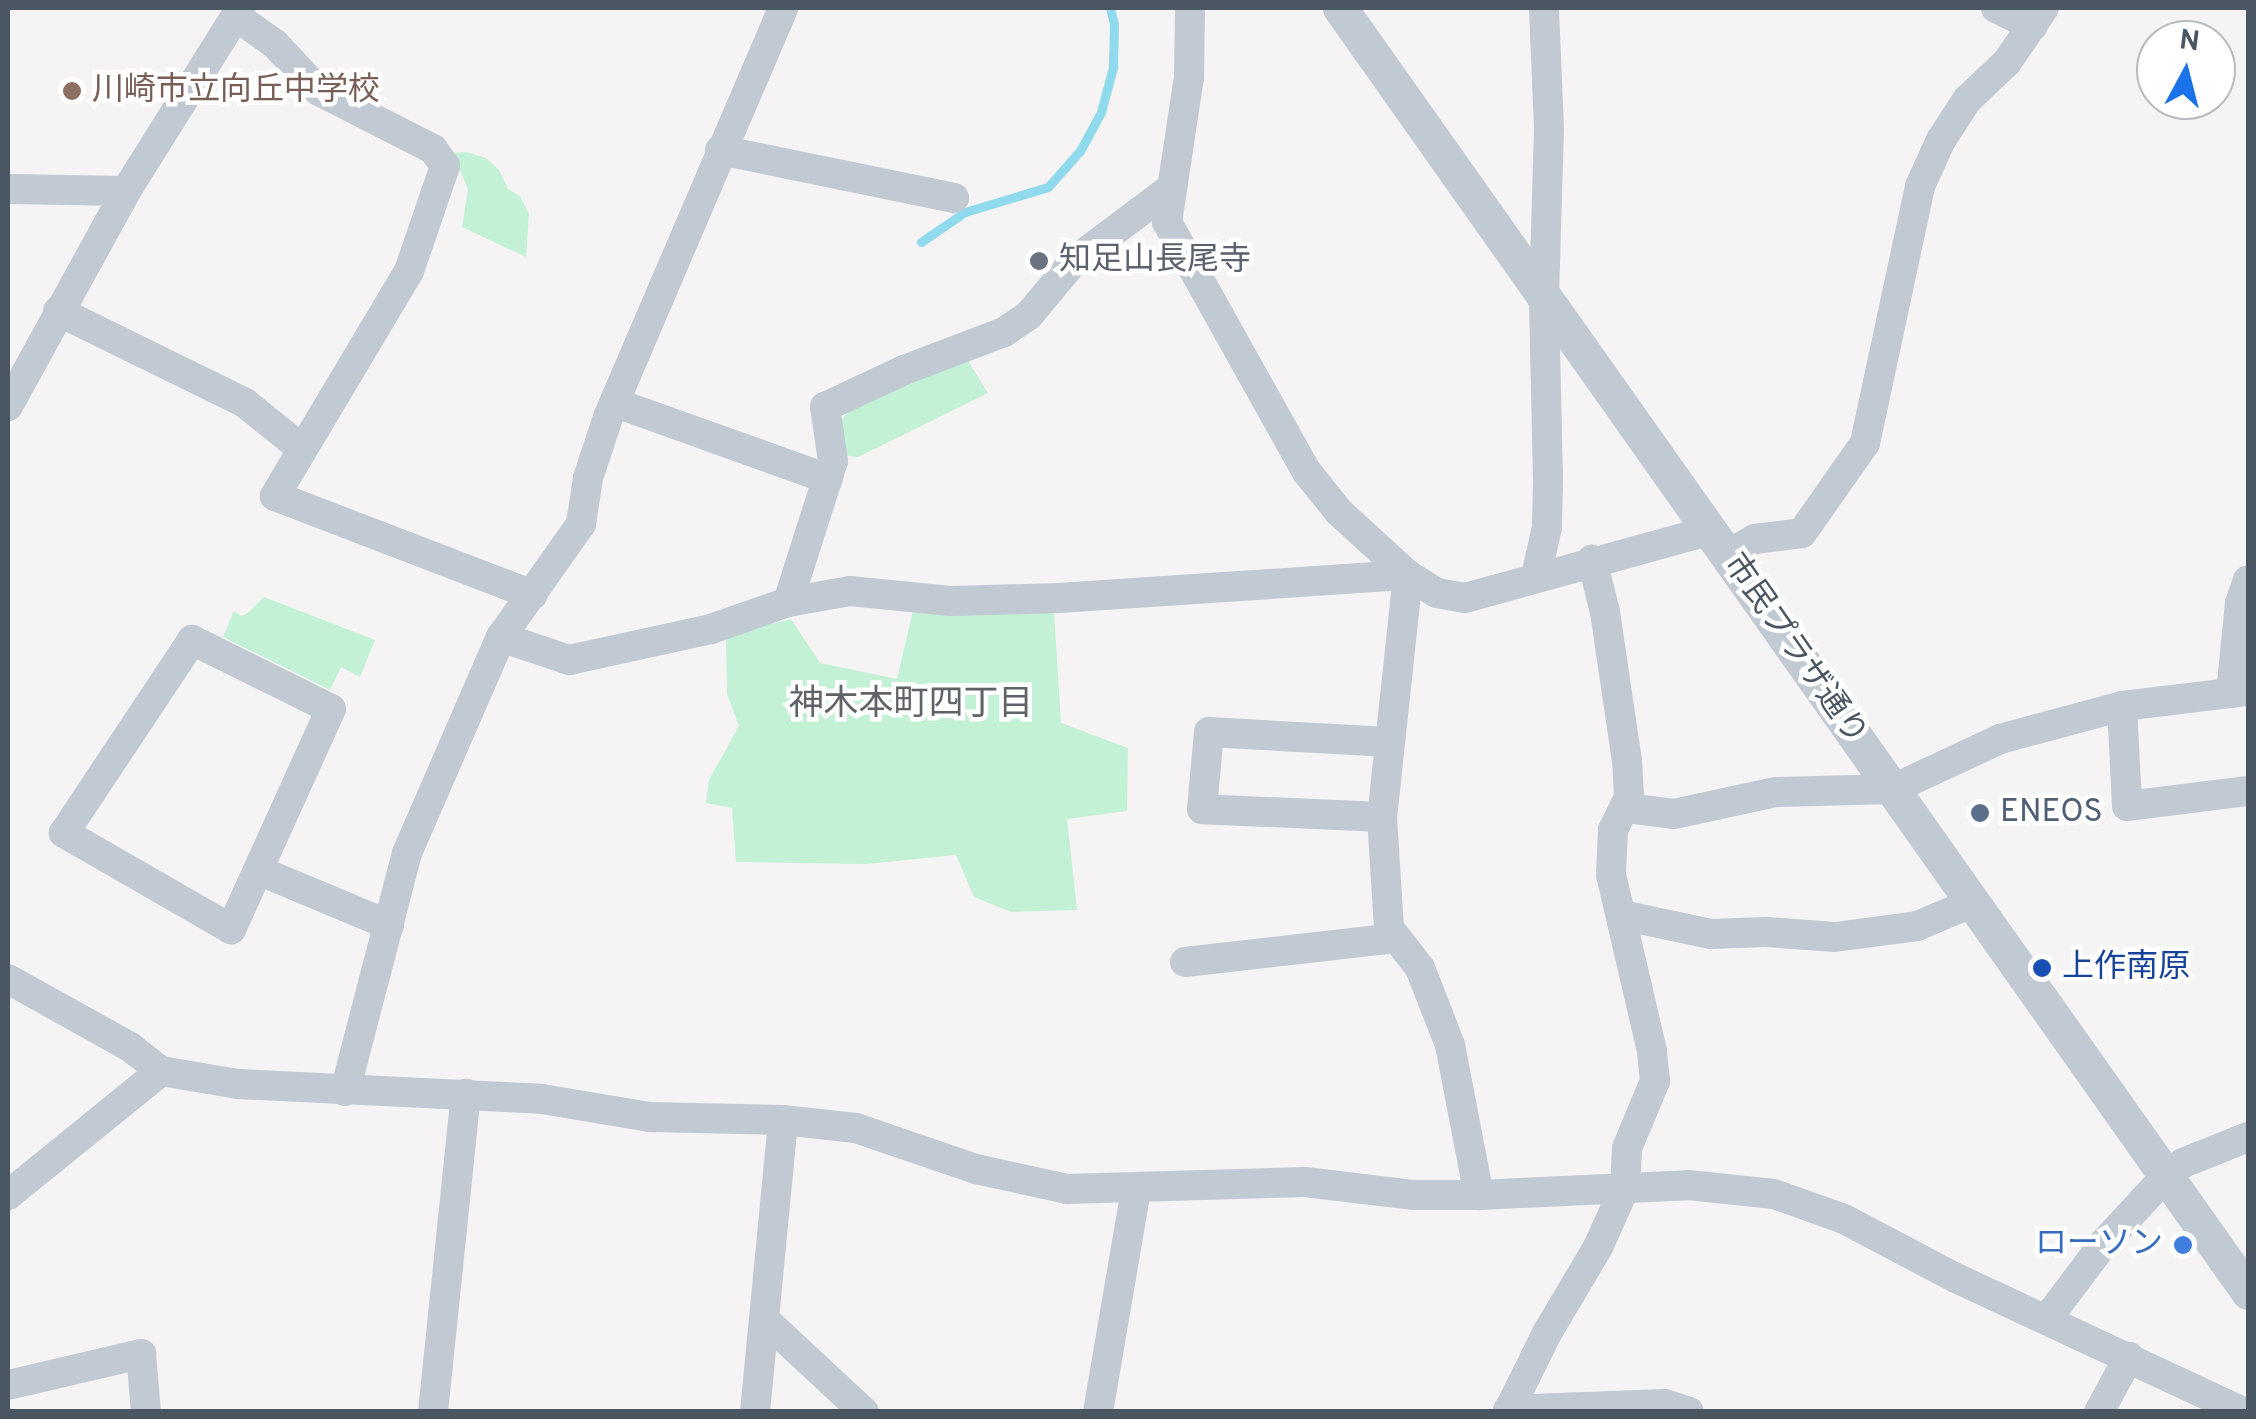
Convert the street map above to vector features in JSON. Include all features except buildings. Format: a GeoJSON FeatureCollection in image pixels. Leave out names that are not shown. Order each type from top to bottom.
{"type":"FeatureCollection","features":[{"type":"Feature","properties":{"kind":"street"},"geometry":{"type":"LineString","coordinates":[[345,1092],[407,853],[501,637],[581,524],[588,478],[616,404],[783,8]]}},
{"type":"Feature","properties":{"kind":"street"},"geometry":{"type":"LineString","coordinates":[[1190,8],[1189,78],[1167,222],[1308,472],[1338,512],[1408,575],[1438,593],[1465,598],[1592,560],[1802,534],[1865,444],[1920,186],[1940,140],[1967,100],[2008,62],[2038,17],[1996,8]]}},
{"type":"Feature","properties":{"kind":"street","name":"市民プラザ通り"},"geometry":{"type":"LineString","coordinates":[[1340,8],[2248,1292]]}},
{"type":"Feature","properties":{"kind":"street"},"geometry":{"type":"LineString","coordinates":[[1536,576],[1547,527],[1544,297],[1549,128],[1544,8]]}},
{"type":"Feature","properties":{"kind":"street"},"geometry":{"type":"LineString","coordinates":[[8,406],[126,191],[239,12],[319,91],[433,149],[445,166],[410,271],[275,496],[533,595]]}},
{"type":"Feature","properties":{"kind":"street"},"geometry":{"type":"LineString","coordinates":[[720,150],[954,198]]}},
{"type":"Feature","properties":{"kind":"street"},"geometry":{"type":"LineString","coordinates":[[8,189],[126,191]]}},
{"type":"Feature","properties":{"kind":"street"},"geometry":{"type":"LineString","coordinates":[[788,602],[833,462],[825,407],[904,370],[1004,332],[1029,314],[1074,260],[1170,190]]}},
{"type":"Feature","properties":{"kind":"street"},"geometry":{"type":"LineString","coordinates":[[58,312],[245,403],[302,449]]}},
{"type":"Feature","properties":{"kind":"street"},"geometry":{"type":"LineString","coordinates":[[616,404],[828,479]]}},
{"type":"Feature","properties":{"kind":"street"},"geometry":{"type":"LineString","coordinates":[[1592,560],[1605,612],[1627,761],[1627,808],[1614,830],[1610,875],[1652,1050],[1655,1081],[1627,1148],[1624,1187],[1598,1247],[1547,1333],[1508,1411],[1665,1404],[1690,1412]]}},
{"type":"Feature","properties":{"kind":"street"},"geometry":{"type":"LineString","coordinates":[[501,637],[569,660],[712,629],[788,602],[850,591],[951,601],[1059,598],[1408,575]]}},
{"type":"Feature","properties":{"kind":"street"},"geometry":{"type":"LineString","coordinates":[[1408,575],[1382,818],[1389,928],[1420,968],[1450,1044],[1479,1195]]}},
{"type":"Feature","properties":{"kind":"street"},"geometry":{"type":"LineString","coordinates":[[1627,808],[1674,814],[1776,792],[1892,789],[2000,739],[2122,706],[2240,692],[2247,587]]}},
{"type":"Feature","properties":{"kind":"street"},"geometry":{"type":"LineString","coordinates":[[192,640],[330,708],[260,871],[231,928],[64,832],[192,640]]}},
{"type":"Feature","properties":{"kind":"street"},"geometry":{"type":"LineString","coordinates":[[2122,706],[2127,806],[2248,791]]}},
{"type":"Feature","properties":{"kind":"street"},"geometry":{"type":"LineString","coordinates":[[1382,818],[1202,810],[1209,732],[1389,742]]}},
{"type":"Feature","properties":{"kind":"street"},"geometry":{"type":"LineString","coordinates":[[260,871],[390,925]]}},
{"type":"Feature","properties":{"kind":"street"},"geometry":{"type":"LineString","coordinates":[[1621,915],[1711,934],[1766,932],[1835,937],[1917,926],[1974,902]]}},
{"type":"Feature","properties":{"kind":"street"},"geometry":{"type":"LineString","coordinates":[[1185,962],[1396,938]]}},
{"type":"Feature","properties":{"kind":"street"},"geometry":{"type":"LineString","coordinates":[[8,979],[130,1047],[162,1071],[209,1081],[345,1092],[466,1094],[542,1100],[649,1117],[783,1120],[856,1128],[976,1170],[1067,1189],[1136,1190],[1305,1182],[1412,1195],[1688,1186],[1774,1194],[1844,1219],[1956,1278],[2243,1412]]}},
{"type":"Feature","properties":{"kind":"street"},"geometry":{"type":"LineString","coordinates":[[8,1195],[162,1071]]}},
{"type":"Feature","properties":{"kind":"street"},"geometry":{"type":"LineString","coordinates":[[433,1412],[466,1094]]}},
{"type":"Feature","properties":{"kind":"street"},"geometry":{"type":"LineString","coordinates":[[755,1412],[783,1120]]}},
{"type":"Feature","properties":{"kind":"street"},"geometry":{"type":"LineString","coordinates":[[2047,1319],[2104,1243],[2166,1176],[2183,1163],[2248,1137]]}},
{"type":"Feature","properties":{"kind":"street"},"geometry":{"type":"LineString","coordinates":[[1098,1412],[1136,1190]]}},
{"type":"Feature","properties":{"kind":"street"},"geometry":{"type":"LineString","coordinates":[[765,1320],[864,1412]]}},
{"type":"Feature","properties":{"kind":"street"},"geometry":{"type":"LineString","coordinates":[[8,1385],[140,1354],[146,1412]]}},
{"type":"Feature","properties":{"kind":"street"},"geometry":{"type":"LineString","coordinates":[[2099,1412],[2129,1356]]}},
{"type":"Feature","properties":{"kind":"green space"},"geometry":{"type":"Polygon","coordinates":[[[467,152],[486,158],[499,170],[508,189],[520,196],[529,214],[526,257],[462,227],[468,189],[453,153],[467,152]]]}},
{"type":"Feature","properties":{"kind":"green space"},"geometry":{"type":"Polygon","coordinates":[[[968,361],[988,393],[858,457],[844,455],[837,428],[850,408],[906,381],[968,361]]]}},
{"type":"Feature","properties":{"kind":"green space"},"geometry":{"type":"Polygon","coordinates":[[[264,597],[375,640],[360,677],[341,667],[330,690],[223,637],[234,611],[242,616],[264,597]]]}},
{"type":"Feature","properties":{"kind":"green space"},"geometry":{"type":"Polygon","coordinates":[[[913,611],[1054,611],[1061,723],[1128,748],[1127,811],[1067,819],[1077,910],[1011,912],[974,897],[956,855],[867,864],[736,862],[732,808],[706,803],[709,780],[739,726],[727,694],[726,635],[791,619],[820,663],[897,679],[913,611]]]}},
{"type":"Feature","properties":{"kind":"waterway"},"geometry":{"type":"LineString","coordinates":[[921,242],[965,212],[1048,187],[1080,151],[1101,112],[1113,67],[1114,24],[1110,8]]}},
{"type":"Feature","properties":{"kind":"place","name":"川崎市立向丘中学校"},"geometry":{"type":"Point","coordinates":[72,91]}},
{"type":"Feature","properties":{"kind":"place","name":"知足山長尾寺"},"geometry":{"type":"Point","coordinates":[1039,261]}},
{"type":"Feature","properties":{"kind":"place","name":"ENEOS"},"geometry":{"type":"Point","coordinates":[1980,813]}},
{"type":"Feature","properties":{"kind":"place","name":"上作南原"},"geometry":{"type":"Point","coordinates":[2042,968]}},
{"type":"Feature","properties":{"kind":"place","name":"ローソン"},"geometry":{"type":"Point","coordinates":[2183,1245]}},
{"type":"Feature","properties":{"kind":"district","name":"神木本町四丁目"},"geometry":{"type":"Point","coordinates":[911,705]}}]}
